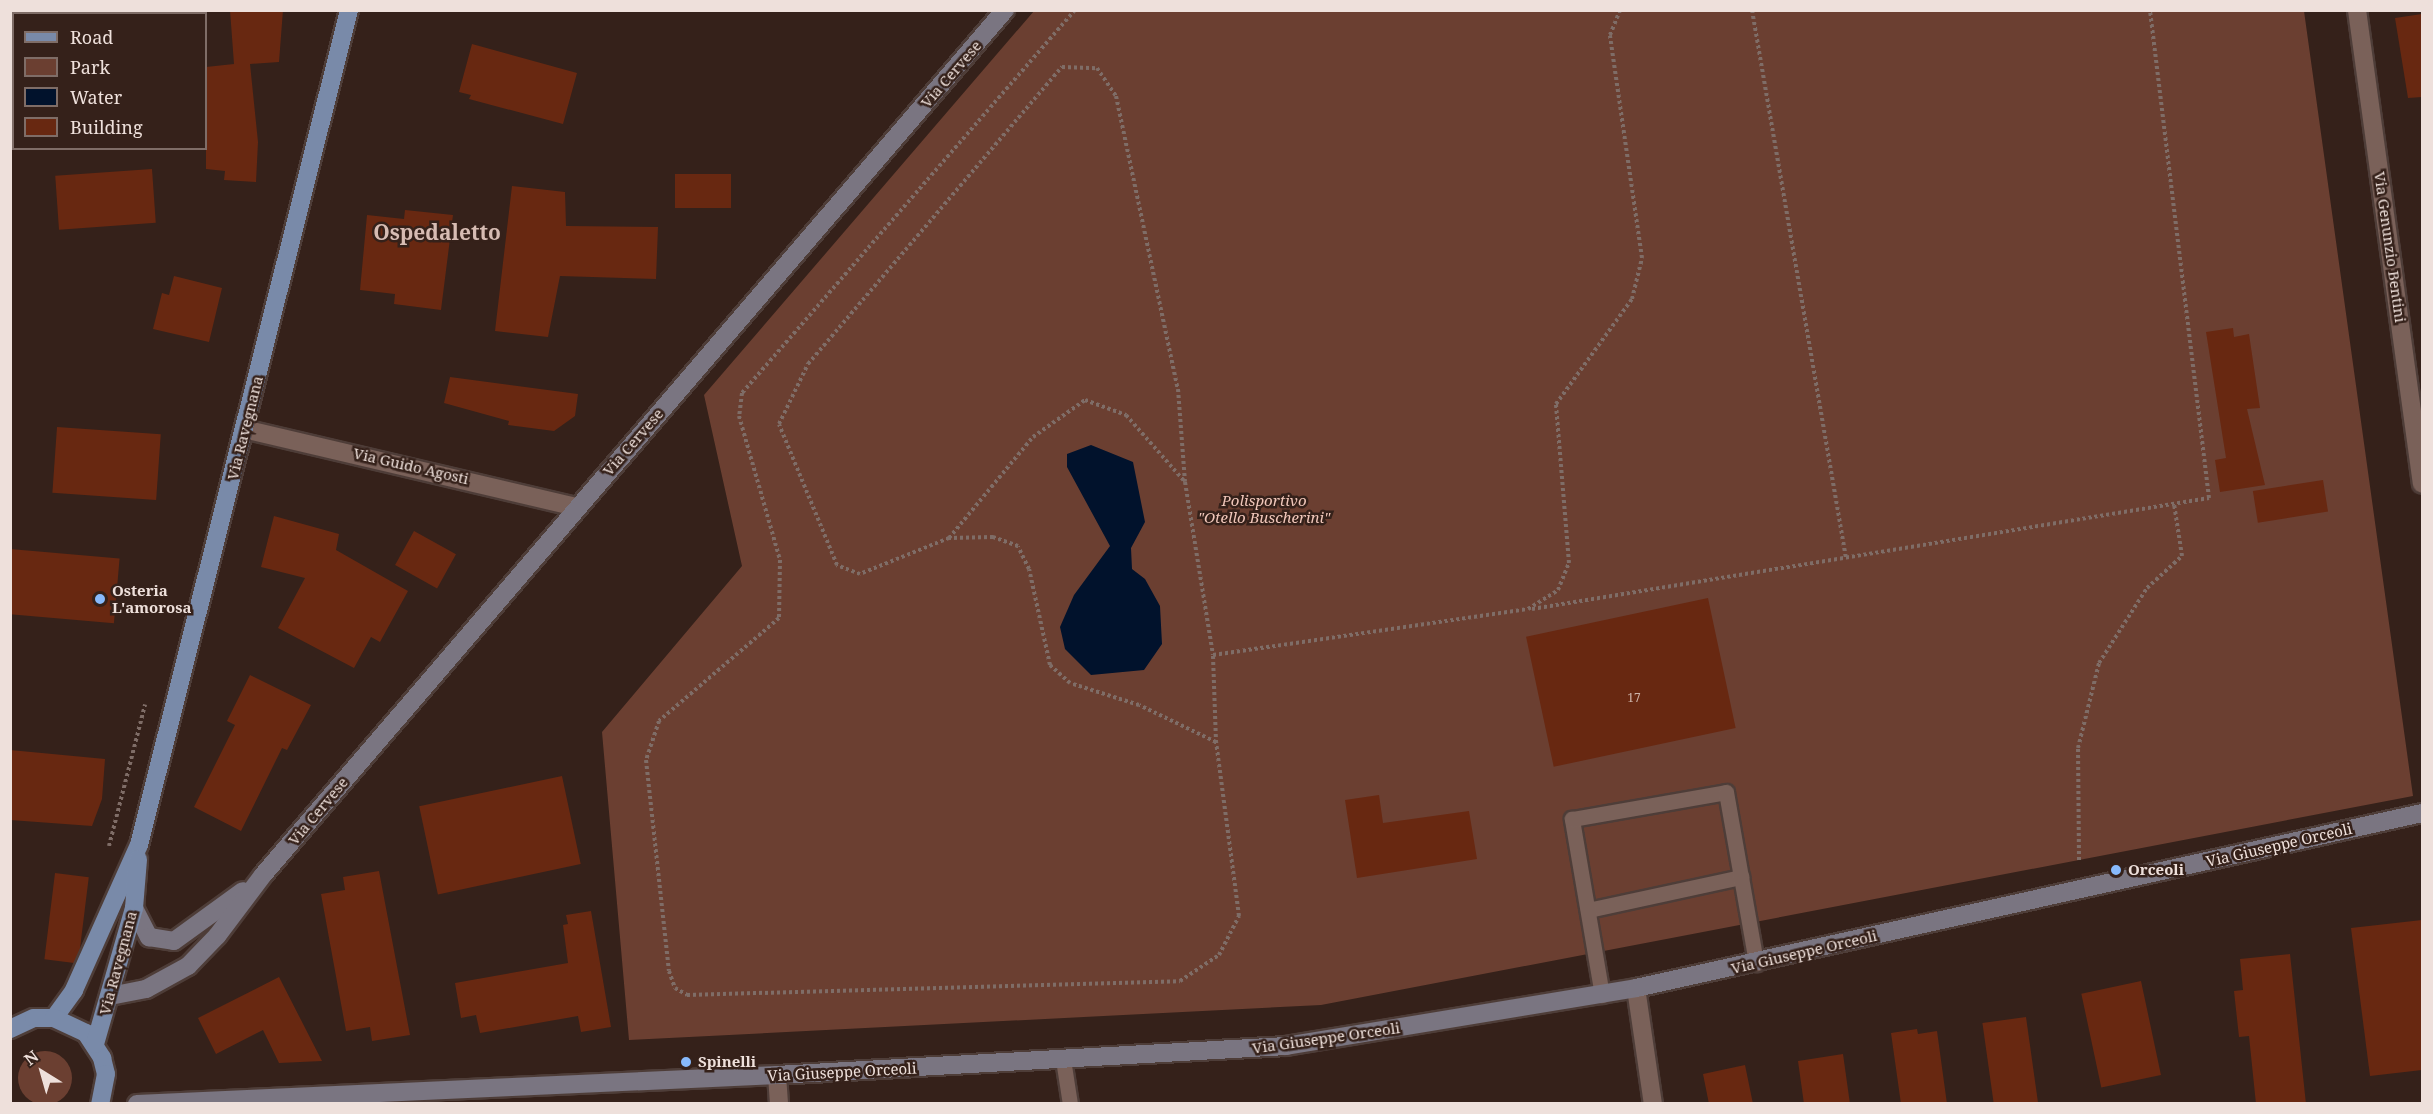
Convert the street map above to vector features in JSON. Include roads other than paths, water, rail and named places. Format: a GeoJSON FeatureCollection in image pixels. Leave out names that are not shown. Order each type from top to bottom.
{"type":"FeatureCollection","features":[{"type":"Feature","properties":{"kind":"main road","name":"Via Ravegnana"},"geometry":{"type":"LineString","coordinates":[[95,1044],[134,908],[139,845],[349,10]]}},
{"type":"Feature","properties":{"kind":"main road","name":"Via Ravegnana"},"geometry":{"type":"LineString","coordinates":[[54,1018],[74,990],[139,845]]}},
{"type":"Feature","properties":{"kind":"main road"},"geometry":{"type":"LineString","coordinates":[[10,1029],[34,1018],[54,1018],[74,1025],[95,1044],[106,1074],[100,1104]]}},
{"type":"Feature","properties":{"kind":"street","name":"Via Cervese"},"geometry":{"type":"LineString","coordinates":[[110,996],[146,989],[188,966],[577,507],[1005,10]]}},
{"type":"Feature","properties":{"kind":"street","name":"Via Genunzio Bentini"},"geometry":{"type":"LineString","coordinates":[[2357,10],[2422,484]]}},
{"type":"Feature","properties":{"kind":"street","name":"Via Guido Agosti"},"geometry":{"type":"LineString","coordinates":[[244,429],[577,507]]}},
{"type":"Feature","properties":{"kind":"street","name":"Via Giuseppe Orceoli"},"geometry":{"type":"LineString","coordinates":[[137,1104],[777,1076],[1286,1046],[1636,988],[2422,813]]}},
{"type":"Feature","properties":{"kind":"street","name":"Via Cervese"},"geometry":{"type":"LineString","coordinates":[[134,908],[149,937],[174,941],[263,875]]}},
{"type":"Feature","properties":{"kind":"street"},"geometry":{"type":"LineString","coordinates":[[1636,988],[1653,1104]]}},
{"type":"Feature","properties":{"kind":"street"},"geometry":{"type":"LineString","coordinates":[[777,1076],[779,1104]]}},
{"type":"Feature","properties":{"kind":"lane"},"geometry":{"type":"LineString","coordinates":[[1602,994],[1572,819],[1726,792],[1756,963]]}},
{"type":"Feature","properties":{"kind":"lane"},"geometry":{"type":"LineString","coordinates":[[1588,910],[1741,877]]}},
{"type":"Feature","properties":{"kind":"lane"},"geometry":{"type":"LineString","coordinates":[[1063,1059],[1070,1104]]}},
{"type":"Feature","properties":{"kind":"water"},"geometry":{"type":"Polygon","coordinates":[[[1091,445],[1133,462],[1145,522],[1131,548],[1132,569],[1145,579],[1160,606],[1162,644],[1144,670],[1091,675],[1065,649],[1060,627],[1074,595],[1110,546],[1067,467],[1067,454],[1091,445]]]}},
{"type":"Feature","properties":{"kind":"place","name":"Osteria L'amorosa"},"geometry":{"type":"Point","coordinates":[100,599]}},
{"type":"Feature","properties":{"kind":"place","name":"Orceoli"},"geometry":{"type":"Point","coordinates":[2116,870]}},
{"type":"Feature","properties":{"kind":"place","name":"Spinelli"},"geometry":{"type":"Point","coordinates":[686,1062]}},
{"type":"Feature","properties":{"kind":"district","name":"Ospedaletto"},"geometry":{"type":"Point","coordinates":[437,232]}},
{"type":"Feature","properties":{"kind":"park label","name":"Polisportivo \"Otello Buscherini\""},"geometry":{"type":"Point","coordinates":[1264,508]}}]}
